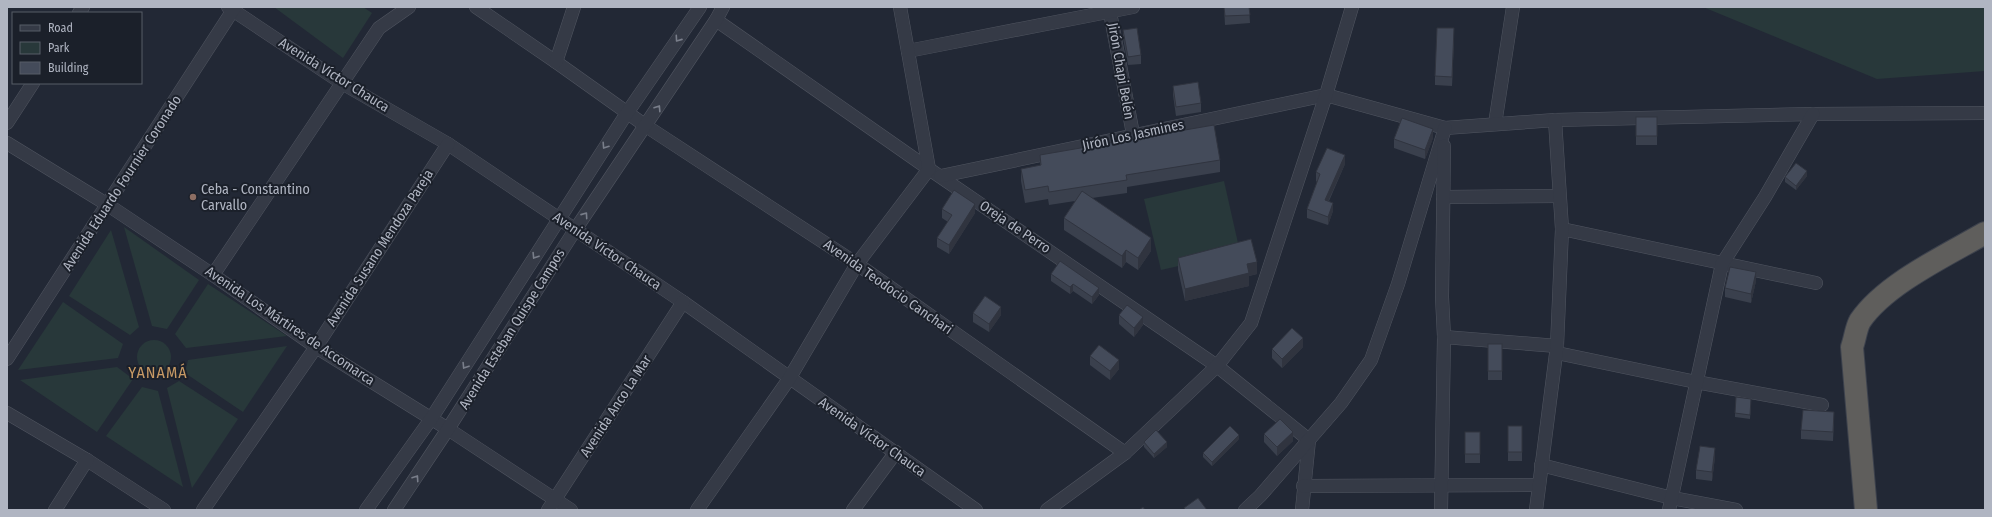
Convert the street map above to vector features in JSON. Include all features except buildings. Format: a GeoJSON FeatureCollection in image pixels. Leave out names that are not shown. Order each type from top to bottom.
{"type":"FeatureCollection","features":[{"type":"Feature","properties":{"kind":"highway"},"geometry":{"type":"LineString","coordinates":[[1866,510],[1852,347],[1859,322],[1878,299],[1985,233]]}},
{"type":"Feature","properties":{"kind":"street"},"geometry":{"type":"LineString","coordinates":[[213,275],[379,28],[409,7]]}},
{"type":"Feature","properties":{"kind":"street","name":"Avenida Teodocio Canchari"},"geometry":{"type":"LineString","coordinates":[[476,7],[646,126],[857,264],[1126,453]]}},
{"type":"Feature","properties":{"kind":"street"},"geometry":{"type":"LineString","coordinates":[[556,62],[574,7]]}},
{"type":"Feature","properties":{"kind":"street"},"geometry":{"type":"LineString","coordinates":[[366,510],[431,419],[627,113],[700,7]]}},
{"type":"Feature","properties":{"kind":"street","name":"Avenida Esteban Quispe Campos"},"geometry":{"type":"LineString","coordinates":[[394,510],[448,429],[575,230],[646,126],[723,7]]}},
{"type":"Feature","properties":{"kind":"street"},"geometry":{"type":"LineString","coordinates":[[697,510],[789,379],[857,264],[929,169],[900,7]]}},
{"type":"Feature","properties":{"kind":"street"},"geometry":{"type":"LineString","coordinates":[[908,51],[1110,9],[1133,7]]}},
{"type":"Feature","properties":{"kind":"street"},"geometry":{"type":"LineString","coordinates":[[1047,510],[1126,453],[1217,366],[1251,323],[1326,94],[1352,7]]}},
{"type":"Feature","properties":{"kind":"street"},"geometry":{"type":"LineString","coordinates":[[1495,124],[1513,7]]}},
{"type":"Feature","properties":{"kind":"street","name":"Avenida Víctor Chauca"},"geometry":{"type":"LineString","coordinates":[[232,8],[342,83],[448,144],[683,302],[789,379],[896,452],[976,510]]}},
{"type":"Feature","properties":{"kind":"street","name":"Avenida Eduardo Fournier Coronado"},"geometry":{"type":"LineString","coordinates":[[7,359],[108,205],[232,8]]}},
{"type":"Feature","properties":{"kind":"street","name":"Jirón Chapi Belén"},"geometry":{"type":"LineString","coordinates":[[1110,9],[1133,134]]}},
{"type":"Feature","properties":{"kind":"street","name":"Oreja de Perro"},"geometry":{"type":"LineString","coordinates":[[716,20],[929,169],[1217,366],[1309,440]]}},
{"type":"Feature","properties":{"kind":"street"},"geometry":{"type":"LineString","coordinates":[[7,124],[32,84]]}},
{"type":"Feature","properties":{"kind":"street"},"geometry":{"type":"LineString","coordinates":[[1326,94],[1445,128],[1556,120],[1813,114],[1985,112]]}},
{"type":"Feature","properties":{"kind":"street","name":"Jirón Los Jasmines"},"geometry":{"type":"LineString","coordinates":[[941,176],[1326,94]]}},
{"type":"Feature","properties":{"kind":"street"},"geometry":{"type":"LineString","coordinates":[[1671,504],[1722,264],[1765,197],[1813,114]]}},
{"type":"Feature","properties":{"kind":"street"},"geometry":{"type":"LineString","coordinates":[[1536,510],[1557,349],[1562,229],[1556,120]]}},
{"type":"Feature","properties":{"kind":"street"},"geometry":{"type":"LineString","coordinates":[[1441,510],[1440,487],[1444,337],[1442,297],[1443,197],[1445,128]]}},
{"type":"Feature","properties":{"kind":"street"},"geometry":{"type":"LineString","coordinates":[[1245,510],[1260,496],[1341,402],[1371,360],[1398,284],[1445,128]]}},
{"type":"Feature","properties":{"kind":"street","name":"Avenida Los Mártires de Accomarca"},"geometry":{"type":"LineString","coordinates":[[7,143],[108,205],[213,275],[316,347],[448,429],[551,505],[571,510]]}},
{"type":"Feature","properties":{"kind":"street","name":"Avenida Susano Mendoza Pareja"},"geometry":{"type":"LineString","coordinates":[[203,510],[316,347],[448,144]]}},
{"type":"Feature","properties":{"kind":"street"},"geometry":{"type":"LineString","coordinates":[[1443,197],[1559,196]]}},
{"type":"Feature","properties":{"kind":"street"},"geometry":{"type":"LineString","coordinates":[[1562,229],[1816,283]]}},
{"type":"Feature","properties":{"kind":"street","name":"Avenida Anco La Mar"},"geometry":{"type":"LineString","coordinates":[[551,505],[683,302]]}},
{"type":"Feature","properties":{"kind":"street"},"geometry":{"type":"LineString","coordinates":[[1444,337],[1557,349],[1696,382],[1822,404]]}},
{"type":"Feature","properties":{"kind":"street"},"geometry":{"type":"LineString","coordinates":[[7,413],[87,460],[164,510]]}},
{"type":"Feature","properties":{"kind":"street"},"geometry":{"type":"LineString","coordinates":[[1302,510],[1303,486],[1309,440]]}},
{"type":"Feature","properties":{"kind":"street"},"geometry":{"type":"LineString","coordinates":[[853,510],[896,452]]}},
{"type":"Feature","properties":{"kind":"street"},"geometry":{"type":"LineString","coordinates":[[55,510],[87,460]]}},
{"type":"Feature","properties":{"kind":"street"},"geometry":{"type":"LineString","coordinates":[[1541,465],[1671,504],[1736,510]]}},
{"type":"Feature","properties":{"kind":"street"},"geometry":{"type":"LineString","coordinates":[[1303,486],[1440,487],[1539,485]]}},
{"type":"Feature","properties":{"kind":"green space"},"geometry":{"type":"Polygon","coordinates":[[[274,7],[363,7],[372,13],[343,58],[274,7]]]}},
{"type":"Feature","properties":{"kind":"green space"},"geometry":{"type":"Polygon","coordinates":[[[1703,7],[1985,7],[1985,71],[1877,79],[1703,7]]]}},
{"type":"Feature","properties":{"kind":"green space"},"geometry":{"type":"Polygon","coordinates":[[[1224,181],[1240,252],[1161,270],[1144,199],[1224,181]]]}},
{"type":"Feature","properties":{"kind":"green space"},"geometry":{"type":"Polygon","coordinates":[[[124,227],[199,280],[167,329],[152,326],[124,227]]]}},
{"type":"Feature","properties":{"kind":"green space"},"geometry":{"type":"Polygon","coordinates":[[[111,230],[139,327],[130,335],[69,296],[111,230]]]}},
{"type":"Feature","properties":{"kind":"green space"},"geometry":{"type":"Polygon","coordinates":[[[208,284],[287,336],[186,348],[175,334],[208,284]]]}},
{"type":"Feature","properties":{"kind":"green space"},"geometry":{"type":"Polygon","coordinates":[[[63,302],[123,344],[118,358],[18,370],[63,302]]]}},
{"type":"Feature","properties":{"kind":"green space"},"geometry":{"type":"Polygon","coordinates":[[[154,340],[166,345],[171,357],[166,369],[154,374],[142,369],[137,357],[142,345],[154,340]]]}},
{"type":"Feature","properties":{"kind":"green space"},"geometry":{"type":"Polygon","coordinates":[[[287,346],[243,412],[185,373],[188,360],[287,346]]]}},
{"type":"Feature","properties":{"kind":"green space"},"geometry":{"type":"Polygon","coordinates":[[[117,367],[133,379],[97,432],[20,380],[117,367]]]}},
{"type":"Feature","properties":{"kind":"green space"},"geometry":{"type":"Polygon","coordinates":[[[179,381],[238,419],[192,488],[167,388],[179,381]]]}},
{"type":"Feature","properties":{"kind":"green space"},"geometry":{"type":"Polygon","coordinates":[[[142,387],[158,391],[183,487],[106,436],[142,387]]]}},
{"type":"Feature","properties":{"kind":"place","name":"Ceba - Constantino Carvallo"},"geometry":{"type":"Point","coordinates":[193,197]}},
{"type":"Feature","properties":{"kind":"district","name":"YANAMÁ"},"geometry":{"type":"Point","coordinates":[158,372]}}]}
